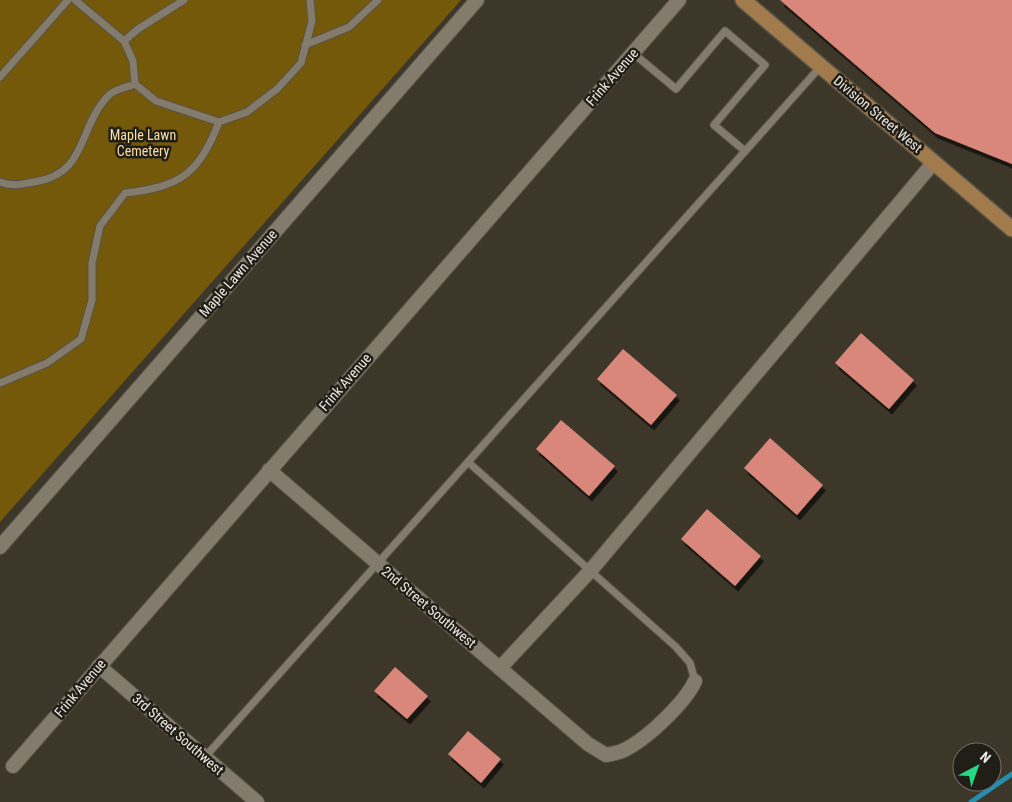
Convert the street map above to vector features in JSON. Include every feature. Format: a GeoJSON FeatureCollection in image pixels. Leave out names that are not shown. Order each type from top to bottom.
{"type":"FeatureCollection","features":[{"type":"Feature","properties":{"kind":"street","name":"Maple Lawn Avenue"},"geometry":{"type":"LineString","coordinates":[[0,547],[477,0]]}},
{"type":"Feature","properties":{"kind":"street","name":"Frink Avenue"},"geometry":{"type":"LineString","coordinates":[[13,766],[679,0]]}},
{"type":"Feature","properties":{"kind":"street","name":"Division Street West"},"geometry":{"type":"LineString","coordinates":[[744,0],[1012,229]]}},
{"type":"Feature","properties":{"kind":"street"},"geometry":{"type":"LineString","coordinates":[[500,668],[591,570],[934,162]]}},
{"type":"Feature","properties":{"kind":"street","name":"2nd Street Southwest"},"geometry":{"type":"LineString","coordinates":[[269,470],[588,744],[606,755],[622,752],[643,738],[689,693],[695,680]]}},
{"type":"Feature","properties":{"kind":"street","name":"3rd Street Southwest"},"geometry":{"type":"LineString","coordinates":[[98,666],[257,802]]}},
{"type":"Feature","properties":{"kind":"lane"},"geometry":{"type":"LineString","coordinates":[[0,77],[68,0]]}},
{"type":"Feature","properties":{"kind":"lane"},"geometry":{"type":"LineString","coordinates":[[75,0],[124,41],[133,61],[135,84],[156,101],[219,122],[248,112],[277,89],[301,63],[312,21],[310,0]]}},
{"type":"Feature","properties":{"kind":"lane"},"geometry":{"type":"LineString","coordinates":[[124,41],[138,29],[184,0]]}},
{"type":"Feature","properties":{"kind":"lane"},"geometry":{"type":"LineString","coordinates":[[305,45],[349,28],[378,0]]}},
{"type":"Feature","properties":{"kind":"lane"},"geometry":{"type":"LineString","coordinates":[[633,53],[676,89],[725,31],[765,65],[714,125],[745,151]]}},
{"type":"Feature","properties":{"kind":"lane"},"geometry":{"type":"LineString","coordinates":[[205,757],[821,66]]}},
{"type":"Feature","properties":{"kind":"lane"},"geometry":{"type":"LineString","coordinates":[[0,182],[9,186],[52,179],[76,158],[90,120],[111,93],[135,84]]}},
{"type":"Feature","properties":{"kind":"lane"},"geometry":{"type":"LineString","coordinates":[[0,383],[46,364],[81,339],[92,300],[92,263],[100,226],[125,193],[156,190],[185,176],[208,150],[219,122]]}},
{"type":"Feature","properties":{"kind":"lane"},"geometry":{"type":"LineString","coordinates":[[468,462],[676,647],[690,663],[695,680]]}},
{"type":"Feature","properties":{"kind":"green space","name":"Maple Lawn Cemetery"},"geometry":{"type":"Polygon","coordinates":[[[0,0],[461,0],[0,522],[0,0]]]}},
{"type":"Feature","properties":{"kind":"building"},"geometry":{"type":"Polygon","coordinates":[[[780,0],[1012,0],[1012,164],[935,133],[780,0]]]}},
{"type":"Feature","properties":{"kind":"building"},"geometry":{"type":"Polygon","coordinates":[[[861,333],[914,380],[889,409],[835,363],[861,333]]]}},
{"type":"Feature","properties":{"kind":"building"},"geometry":{"type":"Polygon","coordinates":[[[623,349],[677,395],[651,425],[597,379],[623,349]]]}},
{"type":"Feature","properties":{"kind":"building"},"geometry":{"type":"Polygon","coordinates":[[[561,420],[615,466],[589,496],[536,449],[561,420]]]}},
{"type":"Feature","properties":{"kind":"building"},"geometry":{"type":"Polygon","coordinates":[[[770,438],[823,485],[797,515],[744,468],[770,438]]]}},
{"type":"Feature","properties":{"kind":"building"},"geometry":{"type":"Polygon","coordinates":[[[707,509],[761,556],[735,586],[681,539],[707,509]]]}},
{"type":"Feature","properties":{"kind":"building"},"geometry":{"type":"Polygon","coordinates":[[[395,667],[428,696],[407,719],[374,691],[395,667]]]}},
{"type":"Feature","properties":{"kind":"building"},"geometry":{"type":"Polygon","coordinates":[[[468,731],[501,759],[481,783],[448,754],[468,731]]]}},
{"type":"Feature","properties":{"kind":"waterway"},"geometry":{"type":"LineString","coordinates":[[971,802],[1012,774]]}}]}
